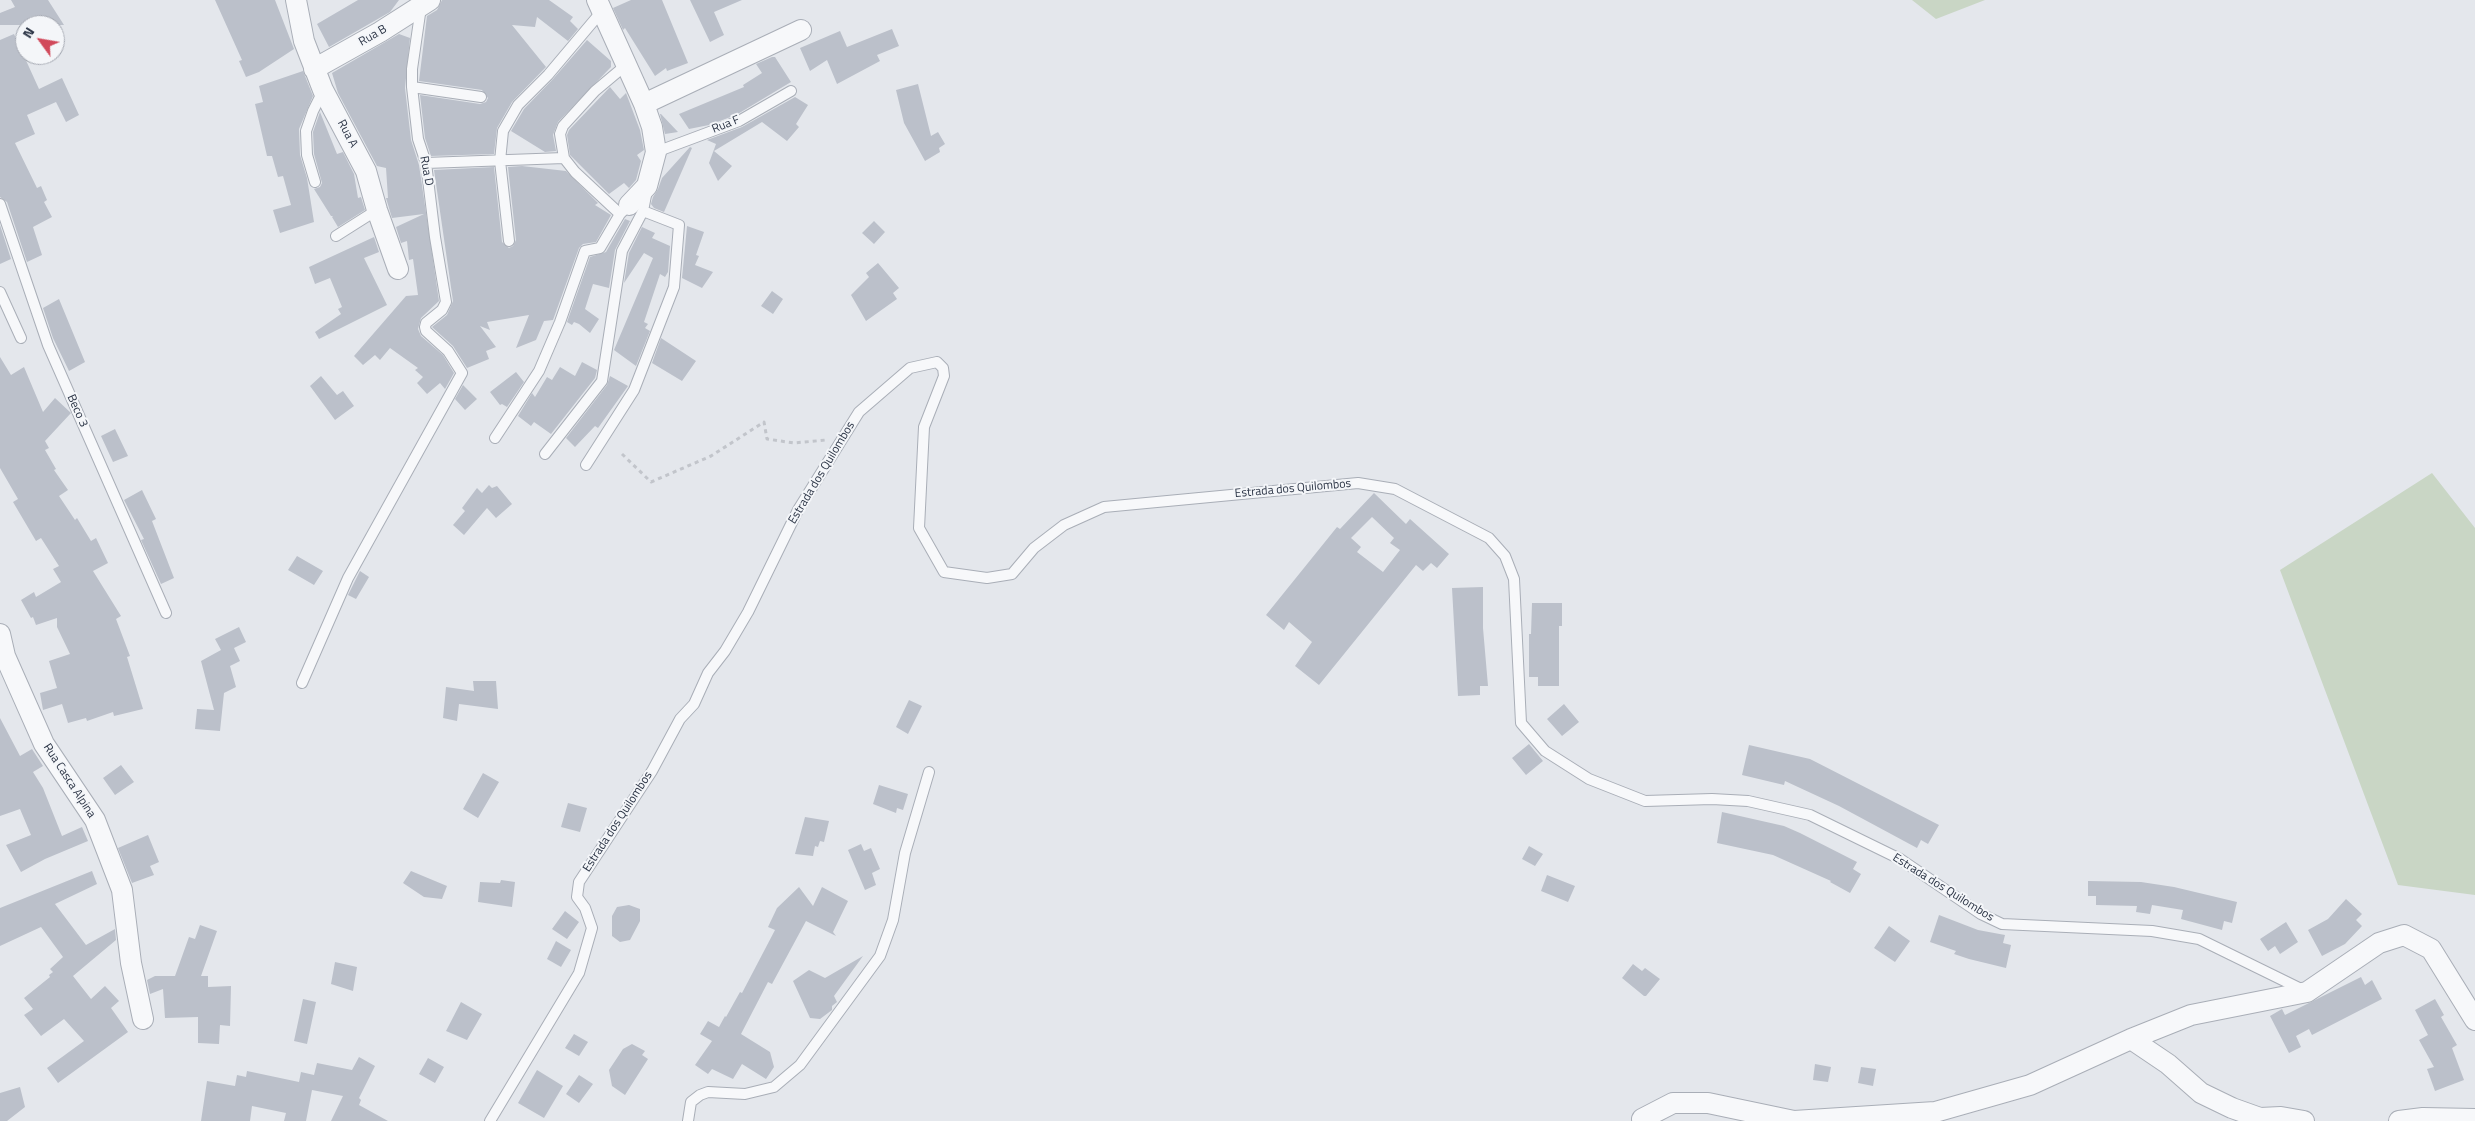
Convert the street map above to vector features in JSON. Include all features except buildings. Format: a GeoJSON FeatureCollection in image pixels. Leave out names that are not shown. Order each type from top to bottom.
{"type":"FeatureCollection","features":[{"type":"Feature","properties":{"kind":"street","name":"Rua A"},"geometry":{"type":"LineString","coordinates":[[296,0],[304,41],[314,69],[323,90],[366,171],[377,210],[398,269]]}},
{"type":"Feature","properties":{"kind":"street","name":"Rua B"},"geometry":{"type":"LineString","coordinates":[[314,69],[426,3]]}},
{"type":"Feature","properties":{"kind":"street"},"geometry":{"type":"LineString","coordinates":[[600,6],[644,104],[652,127],[656,152],[647,186],[631,210]]}},
{"type":"Feature","properties":{"kind":"street"},"geometry":{"type":"LineString","coordinates":[[644,104],[801,30]]}},
{"type":"Feature","properties":{"kind":"street","name":"Rua Casca Alpina"},"geometry":{"type":"LineString","coordinates":[[0,634],[6,656],[44,744],[95,820],[122,890],[131,963],[143,1018]]}},
{"type":"Feature","properties":{"kind":"street"},"geometry":{"type":"LineString","coordinates":[[1642,1119],[1673,1104],[1708,1103],[1794,1121],[1935,1112],[2030,1084],[2131,1039],[2191,1015],[2307,992],[2378,942],[2404,935],[2431,948],[2475,1020]]}},
{"type":"Feature","properties":{"kind":"street"},"geometry":{"type":"LineString","coordinates":[[2131,1039],[2168,1064],[2202,1093],[2232,1108],[2260,1118],[2281,1117],[2304,1121]]}},
{"type":"Feature","properties":{"kind":"street"},"geometry":{"type":"LineString","coordinates":[[2399,1121],[2423,1118],[2475,1119]]}},
{"type":"Feature","properties":{"kind":"lane","name":"Rua D"},"geometry":{"type":"LineString","coordinates":[[302,683],[348,578],[462,374],[448,351],[426,331],[425,327],[426,323],[442,310],[446,302],[435,236],[426,162],[418,139],[412,87],[412,70],[426,3]]}},
{"type":"Feature","properties":{"kind":"lane"},"geometry":{"type":"LineString","coordinates":[[508,241],[500,161],[503,131],[518,105],[548,75],[600,6]]}},
{"type":"Feature","properties":{"kind":"lane"},"geometry":{"type":"LineString","coordinates":[[586,465],[634,390],[674,287],[678,225],[631,210],[575,172],[564,158],[560,134],[563,126],[595,91],[626,65]]}},
{"type":"Feature","properties":{"kind":"lane"},"geometry":{"type":"LineString","coordinates":[[412,87],[481,97]]}},
{"type":"Feature","properties":{"kind":"lane"},"geometry":{"type":"LineString","coordinates":[[315,182],[307,155],[306,131],[312,111],[323,90]]}},
{"type":"Feature","properties":{"kind":"lane","name":"Rua F"},"geometry":{"type":"LineString","coordinates":[[656,152],[739,121],[791,90]]}},
{"type":"Feature","properties":{"kind":"lane"},"geometry":{"type":"LineString","coordinates":[[426,162],[564,158]]}},
{"type":"Feature","properties":{"kind":"lane","name":"Beco 3"},"geometry":{"type":"LineString","coordinates":[[0,204],[48,345],[166,613]]}},
{"type":"Feature","properties":{"kind":"lane"},"geometry":{"type":"LineString","coordinates":[[336,236],[377,210]]}},
{"type":"Feature","properties":{"kind":"lane"},"geometry":{"type":"LineString","coordinates":[[495,438],[539,371],[560,322],[585,251],[600,248],[631,210]]}},
{"type":"Feature","properties":{"kind":"lane"},"geometry":{"type":"LineString","coordinates":[[545,454],[602,381],[622,251],[631,210]]}},
{"type":"Feature","properties":{"kind":"lane"},"geometry":{"type":"LineString","coordinates":[[0,292],[21,338]]}},
{"type":"Feature","properties":{"kind":"lane","name":"Estrada dos Quilombos"},"geometry":{"type":"LineString","coordinates":[[490,1121],[579,973],[592,928],[585,908],[577,897],[579,882],[652,771],[680,719],[694,704],[708,673],[725,650],[748,612],[798,510],[841,438],[859,412],[910,368],[937,362],[943,368],[944,376],[924,427],[920,528],[944,572],[988,578],[1012,574],[1034,548],[1064,525],[1104,507],[1358,483],[1395,489],[1489,538],[1505,556],[1514,579],[1521,723],[1545,751],[1589,779],[1645,801],[1712,799],[1748,801],[1810,815],[1900,859],[1981,914],[2002,924],[2152,931],[2199,939],[2307,992]]}},
{"type":"Feature","properties":{"kind":"lane"},"geometry":{"type":"LineString","coordinates":[[688,1121],[691,1102],[700,1095],[708,1092],[745,1094],[774,1087],[800,1065],[880,956],[893,920],[905,853],[928,772]]}},
{"type":"Feature","properties":{"kind":"path"},"geometry":{"type":"LineString","coordinates":[[622,454],[651,482],[712,456],[764,422],[767,439],[794,443],[841,438]]}},
{"type":"Feature","properties":{"kind":"green space"},"geometry":{"type":"Polygon","coordinates":[[[1912,0],[1985,0],[1936,19],[1912,0]]]}},
{"type":"Feature","properties":{"kind":"green space"},"geometry":{"type":"Polygon","coordinates":[[[2432,473],[2475,528],[2475,895],[2398,885],[2280,570],[2432,473]]]}}]}
